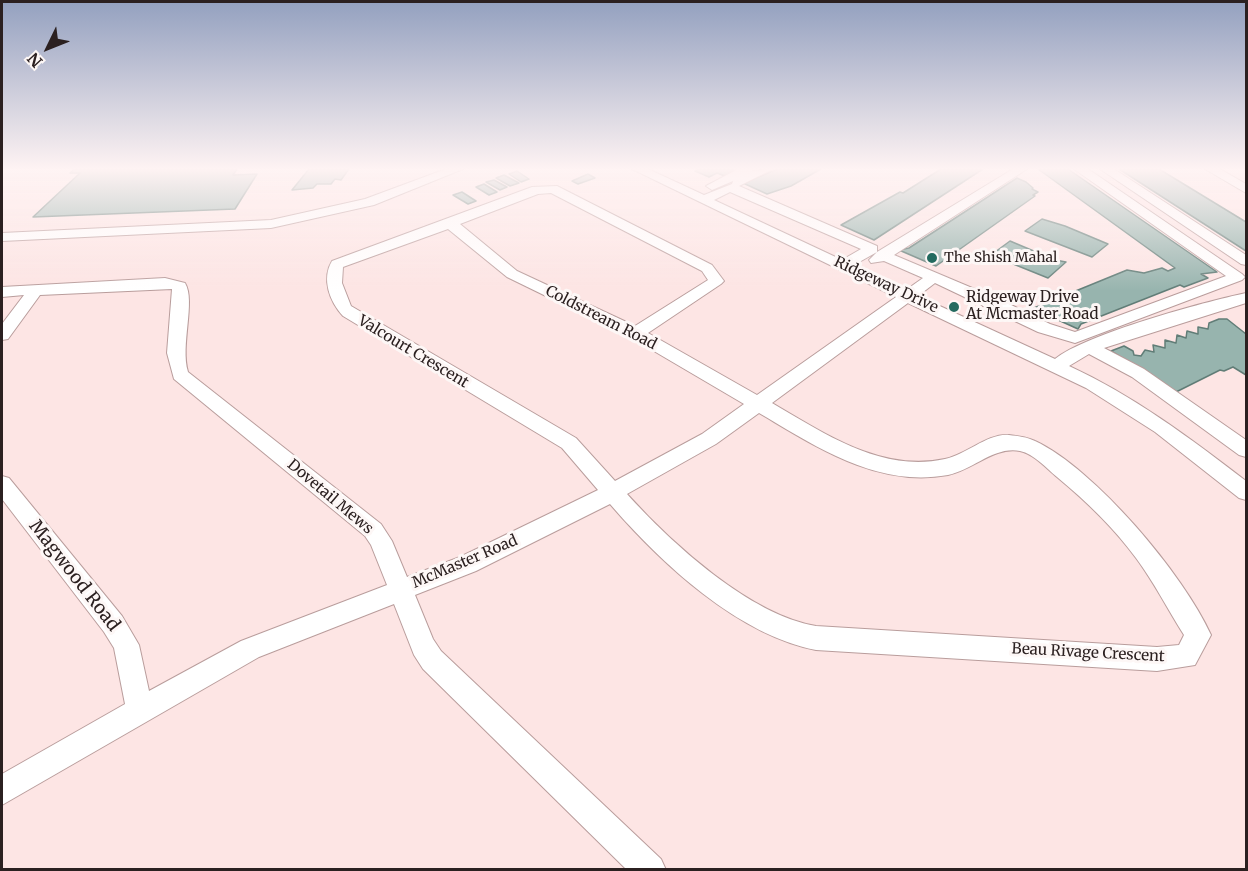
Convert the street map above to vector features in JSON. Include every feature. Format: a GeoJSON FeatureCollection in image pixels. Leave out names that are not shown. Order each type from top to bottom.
{"type":"FeatureCollection","features":[{"type":"Feature","properties":{"kind":"street"},"geometry":{"type":"LineString","coordinates":[[2,237],[272,224],[335,210]]}},
{"type":"Feature","properties":{"kind":"street","name":"Valcourt Crescent"},"geometry":{"type":"LineString","coordinates":[[487,210],[337,264],[334,270],[342,307],[569,443],[612,493]]}},
{"type":"Feature","properties":{"kind":"street","name":"Valcourt Crescent"},"geometry":{"type":"LineString","coordinates":[[593,210],[707,268],[716,281],[636,333]]}},
{"type":"Feature","properties":{"kind":"street","name":"Ridgeway Drive"},"geometry":{"type":"LineString","coordinates":[[725,210],[1058,366],[1162,427],[1246,492]]}},
{"type":"Feature","properties":{"kind":"street"},"geometry":{"type":"LineString","coordinates":[[781,210],[1044,328],[1075,338],[1237,277],[1139,210]]}},
{"type":"Feature","properties":{"kind":"street"},"geometry":{"type":"LineString","coordinates":[[859,272],[877,252],[939,210]]}},
{"type":"Feature","properties":{"kind":"street"},"geometry":{"type":"LineString","coordinates":[[843,265],[877,252],[950,210]]}},
{"type":"Feature","properties":{"kind":"street"},"geometry":{"type":"LineString","coordinates":[[1168,210],[1246,261]]}},
{"type":"Feature","properties":{"kind":"street","name":"Coldstream Road"},"geometry":{"type":"LineString","coordinates":[[451,224],[512,274],[636,333],[757,405]]}},
{"type":"Feature","properties":{"kind":"street","name":"McMaster Road"},"geometry":{"type":"LineString","coordinates":[[2,791],[140,710],[258,645],[484,557],[612,493],[709,439],[934,277]]}},
{"type":"Feature","properties":{"kind":"street","name":"Dovetail Mews"},"geometry":{"type":"LineString","coordinates":[[2,292],[165,283],[180,286],[182,296],[175,354],[180,375],[373,530],[381,541],[423,647],[432,660],[650,870]]}},
{"type":"Feature","properties":{"kind":"street"},"geometry":{"type":"LineString","coordinates":[[2,335],[35,291]]}},
{"type":"Feature","properties":{"kind":"street"},"geometry":{"type":"LineString","coordinates":[[1058,366],[1066,358],[1090,348],[1188,313],[1246,298]]}},
{"type":"Feature","properties":{"kind":"street"},"geometry":{"type":"LineString","coordinates":[[1022,349],[1044,328]]}},
{"type":"Feature","properties":{"kind":"street"},"geometry":{"type":"LineString","coordinates":[[1090,348],[1138,373],[1246,450]]}},
{"type":"Feature","properties":{"kind":"street","name":"Beau Rivage Crescent"},"geometry":{"type":"LineString","coordinates":[[612,493],[677,559],[756,616],[789,633],[816,638],[1156,659],[1186,657],[1198,635],[1144,551],[1093,495],[1043,454],[1027,445],[1005,442],[948,467],[914,470],[880,465],[841,452],[757,405]]}},
{"type":"Feature","properties":{"kind":"street","name":"Magwood Road"},"geometry":{"type":"LineString","coordinates":[[2,484],[113,624],[126,645],[140,710]]}},
{"type":"Feature","properties":{"kind":"building"},"geometry":{"type":"Polygon","coordinates":[[[41,210],[219,210],[33,217],[41,210]]]}},
{"type":"Feature","properties":{"kind":"building"},"geometry":{"type":"Polygon","coordinates":[[[868,210],[921,210],[874,240],[841,225],[868,210]]]}},
{"type":"Feature","properties":{"kind":"building"},"geometry":{"type":"Polygon","coordinates":[[[968,210],[1016,210],[936,266],[899,250],[909,248],[968,210]]]}},
{"type":"Feature","properties":{"kind":"building"},"geometry":{"type":"Polygon","coordinates":[[[1094,210],[1127,210],[1217,272],[1201,274],[1208,278],[1184,287],[1180,285],[1081,324],[1078,329],[1034,308],[1127,270],[1144,273],[1162,268],[1168,271],[1175,268],[1094,210]]]}},
{"type":"Feature","properties":{"kind":"building"},"geometry":{"type":"Polygon","coordinates":[[[1182,210],[1226,210],[1246,222],[1246,251],[1182,210]]]}},
{"type":"Feature","properties":{"kind":"building"},"geometry":{"type":"Polygon","coordinates":[[[1042,219],[1108,244],[1092,257],[1025,231],[1042,219]]]}},
{"type":"Feature","properties":{"kind":"building"},"geometry":{"type":"Polygon","coordinates":[[[1010,241],[1055,260],[1066,262],[1048,278],[991,255],[1010,241]]]}},
{"type":"Feature","properties":{"kind":"building"},"geometry":{"type":"Polygon","coordinates":[[[1227,319],[1246,334],[1246,375],[1233,367],[1224,371],[1220,370],[1176,392],[1111,351],[1124,346],[1133,351],[1134,355],[1141,356],[1145,350],[1154,352],[1153,345],[1165,348],[1165,340],[1176,343],[1177,335],[1186,338],[1187,331],[1198,334],[1198,327],[1208,329],[1209,323],[1227,319]]]}},
{"type":"Feature","properties":{"kind":"place","name":"The Shish Mahal"},"geometry":{"type":"Point","coordinates":[932,258]}},
{"type":"Feature","properties":{"kind":"place","name":"Ridgeway Drive At Mcmaster Road"},"geometry":{"type":"Point","coordinates":[954,307]}}]}
